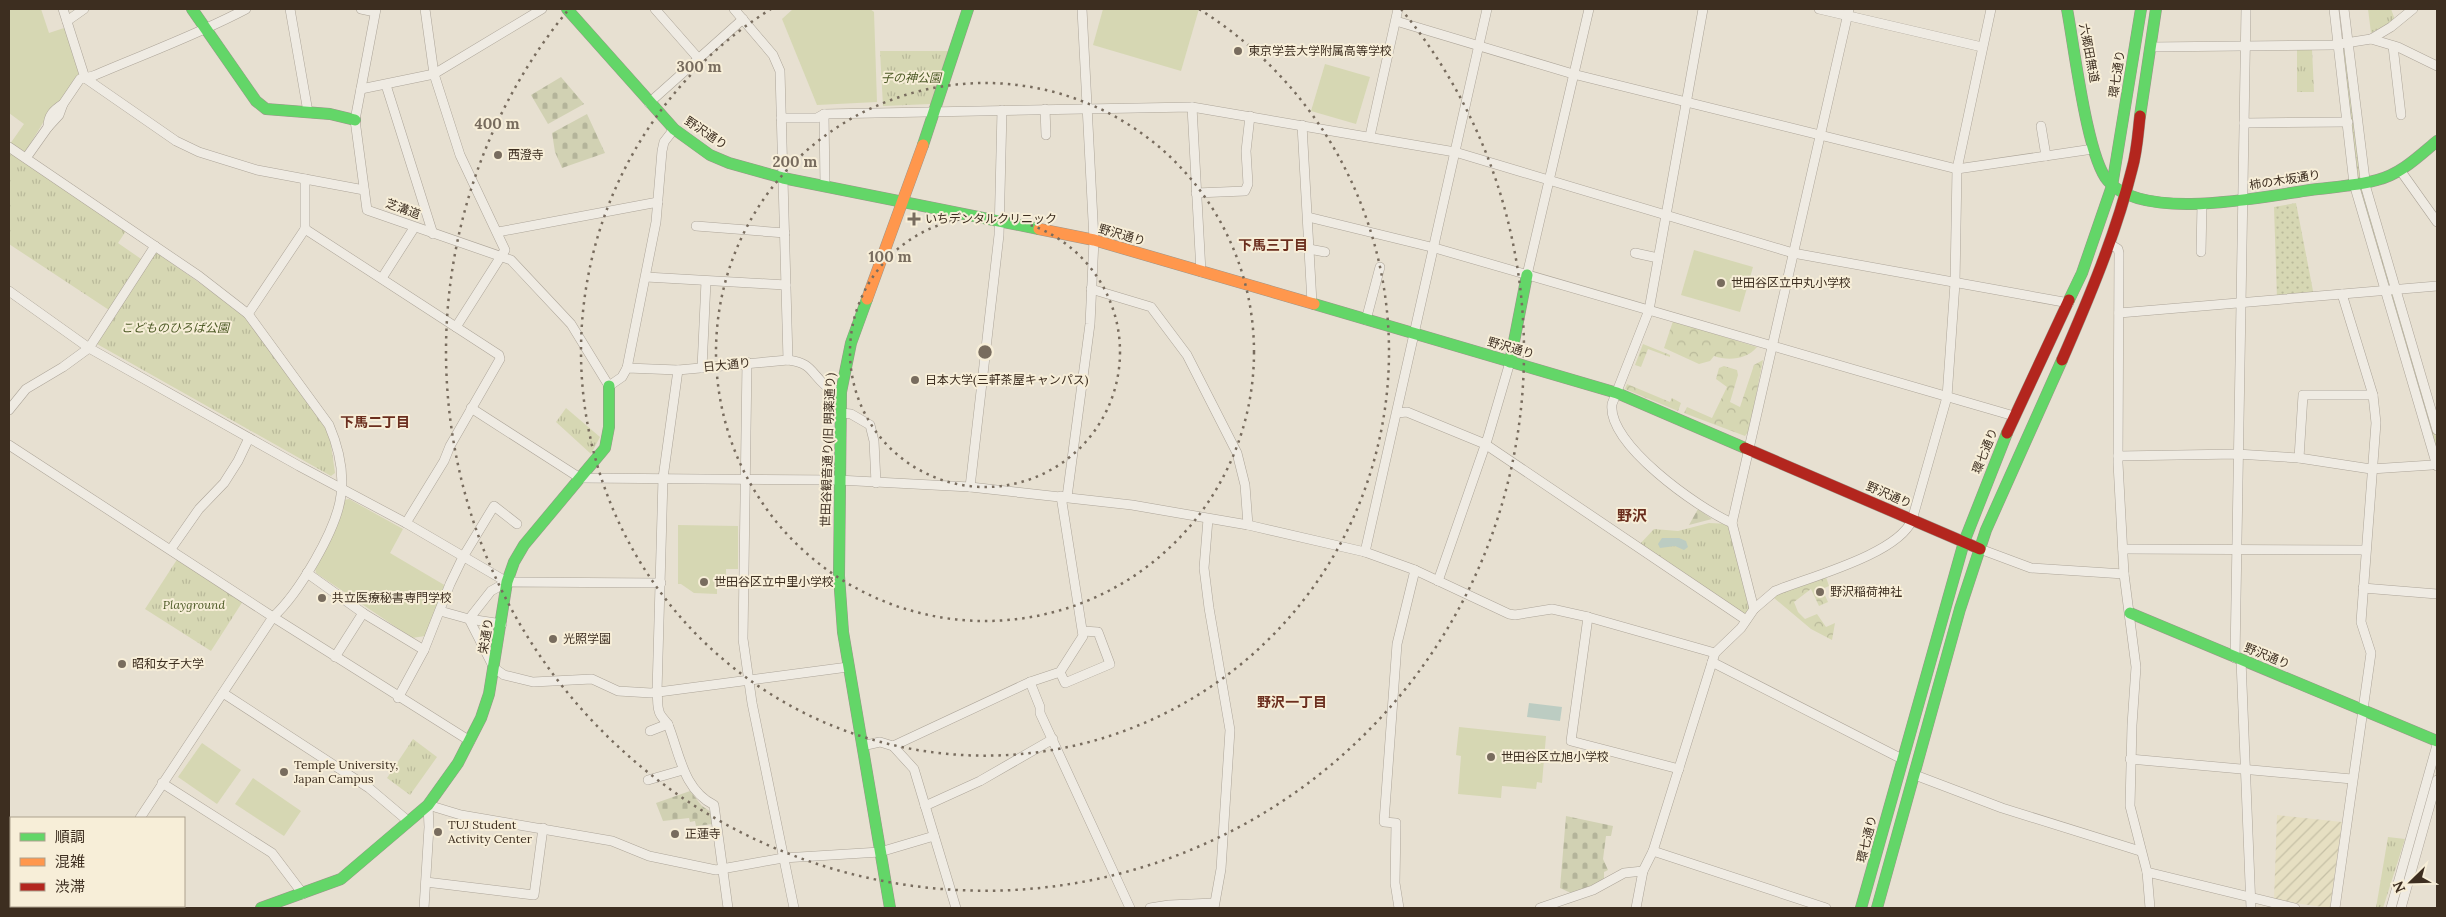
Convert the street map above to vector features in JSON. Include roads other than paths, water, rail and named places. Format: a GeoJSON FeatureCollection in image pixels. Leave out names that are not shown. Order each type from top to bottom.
{"type":"FeatureCollection","features":[{"type":"Feature","properties":{"kind":"street"},"geometry":{"type":"LineString","coordinates":[[63,9],[85,78],[176,141],[199,152],[257,170],[364,190]]}},
{"type":"Feature","properties":{"kind":"street"},"geometry":{"type":"LineString","coordinates":[[67,21],[84,9]]}},
{"type":"Feature","properties":{"kind":"street"},"geometry":{"type":"LineString","coordinates":[[192,9],[256,101],[266,109],[330,114],[355,120]]}},
{"type":"Feature","properties":{"kind":"street"},"geometry":{"type":"LineString","coordinates":[[26,158],[48,127],[59,116],[64,104],[80,79],[206,30],[246,9]]}},
{"type":"Feature","properties":{"kind":"street"},"geometry":{"type":"LineString","coordinates":[[290,9],[308,112]]}},
{"type":"Feature","properties":{"kind":"street"},"geometry":{"type":"LineString","coordinates":[[360,9],[376,10]]}},
{"type":"Feature","properties":{"kind":"street"},"geometry":{"type":"LineString","coordinates":[[425,9],[434,74],[460,155],[505,250],[456,327]]}},
{"type":"Feature","properties":{"kind":"street"},"geometry":{"type":"LineString","coordinates":[[361,89],[434,74],[542,9]]}},
{"type":"Feature","properties":{"kind":"street","name":"野沢通り"},"geometry":{"type":"LineString","coordinates":[[567,9],[674,129],[710,156],[729,163],[783,178],[1094,240],[1414,333],[1617,393],[1749,448],[1980,549],[2031,568],[2124,574]]}},
{"type":"Feature","properties":{"kind":"street"},"geometry":{"type":"LineString","coordinates":[[655,9],[698,58]]}},
{"type":"Feature","properties":{"kind":"street"},"geometry":{"type":"LineString","coordinates":[[734,9],[777,62],[780,71],[788,360]]}},
{"type":"Feature","properties":{"kind":"street","name":"世田谷観音通り(旧 明薬通り)"},"geometry":{"type":"LineString","coordinates":[[890,908],[848,667],[838,576],[838,480],[841,392],[851,343],[903,203],[968,9]]}},
{"type":"Feature","properties":{"kind":"street"},"geometry":{"type":"LineString","coordinates":[[893,746],[1030,682],[1060,672],[1083,636],[1074,590],[1064,497],[1087,354],[1094,240],[1082,9]]}},
{"type":"Feature","properties":{"kind":"street"},"geometry":{"type":"LineString","coordinates":[[1370,136],[1398,9]]}},
{"type":"Feature","properties":{"kind":"street"},"geometry":{"type":"LineString","coordinates":[[1365,552],[1435,248],[1487,9]]}},
{"type":"Feature","properties":{"kind":"street"},"geometry":{"type":"LineString","coordinates":[[1438,581],[1485,444],[1510,362],[1510,354],[1527,275],[1589,9]]}},
{"type":"Feature","properties":{"kind":"street"},"geometry":{"type":"LineString","coordinates":[[1703,9],[1649,310],[1617,393],[1611,414],[1633,449],[1648,466],[1686,496],[1732,523]]}},
{"type":"Feature","properties":{"kind":"street"},"geometry":{"type":"LineString","coordinates":[[1819,9],[1848,12],[1982,47]]}},
{"type":"Feature","properties":{"kind":"street"},"geometry":{"type":"LineString","coordinates":[[1636,908],[1643,871],[1653,851],[1713,658],[1754,609],[1774,591],[1868,556],[1890,545],[1908,530],[1912,520],[1948,397],[1955,282],[1957,169],[1991,9]]}},
{"type":"Feature","properties":{"kind":"street","name":"六郷田無道"},"geometry":{"type":"LineString","coordinates":[[2067,9],[2093,149],[2099,167],[2112,186]]}},
{"type":"Feature","properties":{"kind":"street","name":"環七通り"},"geometry":{"type":"LineString","coordinates":[[1861,908],[1964,542],[2014,416],[2082,273],[2112,186],[2141,9]]}},
{"type":"Feature","properties":{"kind":"street"},"geometry":{"type":"LineString","coordinates":[[1876,908],[1915,775],[1960,609],[1980,549],[1997,504],[2085,308],[2110,244],[2126,193],[2134,158],[2156,9]]}},
{"type":"Feature","properties":{"kind":"street"},"geometry":{"type":"LineString","coordinates":[[2246,9],[2237,550],[2238,659],[2246,769],[2250,908]]}},
{"type":"Feature","properties":{"kind":"street"},"geometry":{"type":"LineString","coordinates":[[2334,9],[2344,44],[2360,183],[2396,290],[2437,430]]}},
{"type":"Feature","properties":{"kind":"street"},"geometry":{"type":"LineString","coordinates":[[2118,456],[2238,454],[2299,458],[2371,468],[2437,464],[2386,291],[2360,183],[2348,122],[2344,9]]}},
{"type":"Feature","properties":{"kind":"street"},"geometry":{"type":"LineString","coordinates":[[2150,46],[2344,44],[2371,39],[2392,26],[2413,9]]}},
{"type":"Feature","properties":{"kind":"street","name":"芝溝道"},"geometry":{"type":"LineString","coordinates":[[376,10],[355,120],[367,210],[414,228],[511,260],[571,324],[609,386]]}},
{"type":"Feature","properties":{"kind":"street"},"geometry":{"type":"LineString","coordinates":[[1754,609],[1732,523],[1848,12]]}},
{"type":"Feature","properties":{"kind":"street"},"geometry":{"type":"LineString","coordinates":[[649,103],[743,19]]}},
{"type":"Feature","properties":{"kind":"street"},"geometry":{"type":"LineString","coordinates":[[1396,21],[1573,74],[1957,169],[2093,149]]}},
{"type":"Feature","properties":{"kind":"street"},"geometry":{"type":"LineString","coordinates":[[2371,39],[2437,66]]}},
{"type":"Feature","properties":{"kind":"street"},"geometry":{"type":"LineString","coordinates":[[2392,46],[2401,115]]}},
{"type":"Feature","properties":{"kind":"street"},"geometry":{"type":"LineString","coordinates":[[386,85],[433,234]]}},
{"type":"Feature","properties":{"kind":"street"},"geometry":{"type":"LineString","coordinates":[[781,118],[817,118],[824,114],[935,111],[1192,107],[1455,152],[1549,178],[1794,253],[2069,303]]}},
{"type":"Feature","properties":{"kind":"street"},"geometry":{"type":"LineString","coordinates":[[1192,107],[1201,272]]}},
{"type":"Feature","properties":{"kind":"street"},"geometry":{"type":"LineString","coordinates":[[1045,109],[1046,135]]}},
{"type":"Feature","properties":{"kind":"street"},"geometry":{"type":"LineString","coordinates":[[970,487],[1000,222],[1002,110]]}},
{"type":"Feature","properties":{"kind":"street"},"geometry":{"type":"LineString","coordinates":[[824,114],[825,186]]}},
{"type":"Feature","properties":{"kind":"street"},"geometry":{"type":"LineString","coordinates":[[1196,193],[1245,191],[1248,184],[1246,151],[1250,116]]}},
{"type":"Feature","properties":{"kind":"street"},"geometry":{"type":"LineString","coordinates":[[2244,123],[2348,122]]}},
{"type":"Feature","properties":{"kind":"street"},"geometry":{"type":"LineString","coordinates":[[1302,125],[1312,303]]}},
{"type":"Feature","properties":{"kind":"street"},"geometry":{"type":"LineString","coordinates":[[2042,126],[2046,156]]}},
{"type":"Feature","properties":{"kind":"street"},"geometry":{"type":"LineString","coordinates":[[609,386],[622,377],[627,368],[646,277],[658,202],[662,151],[664,142],[674,129]]}},
{"type":"Feature","properties":{"kind":"street","name":"柿の木坂通り"},"geometry":{"type":"LineString","coordinates":[[2112,186],[2126,193],[2167,202],[2202,204],[2242,200],[2378,180],[2400,170],[2437,142]]}},
{"type":"Feature","properties":{"kind":"street"},"geometry":{"type":"LineString","coordinates":[[9,147],[224,294],[248,314],[330,425],[338,444],[340,498],[334,520],[307,573],[285,607],[273,617],[141,817]]}},
{"type":"Feature","properties":{"kind":"street"},"geometry":{"type":"LineString","coordinates":[[2400,170],[2437,222]]}},
{"type":"Feature","properties":{"kind":"street"},"geometry":{"type":"LineString","coordinates":[[248,314],[304,228],[305,179]]}},
{"type":"Feature","properties":{"kind":"street"},"geometry":{"type":"LineString","coordinates":[[498,232],[658,202]]}},
{"type":"Feature","properties":{"kind":"street"},"geometry":{"type":"LineString","coordinates":[[2201,252],[2202,204]]}},
{"type":"Feature","properties":{"kind":"street"},"geometry":{"type":"LineString","coordinates":[[1308,217],[1435,248],[2014,416]]}},
{"type":"Feature","properties":{"kind":"street"},"geometry":{"type":"LineString","coordinates":[[696,226],[785,233]]}},
{"type":"Feature","properties":{"kind":"street"},"geometry":{"type":"LineString","coordinates":[[304,228],[499,355],[500,360],[471,408],[444,461],[406,523]]}},
{"type":"Feature","properties":{"kind":"street"},"geometry":{"type":"LineString","coordinates":[[382,278],[414,228]]}},
{"type":"Feature","properties":{"kind":"street"},"geometry":{"type":"LineString","coordinates":[[2110,244],[2118,249],[2119,253],[2118,456],[2124,574],[2136,667],[2130,759],[2130,806],[2140,851],[2147,872],[2150,908]]}},
{"type":"Feature","properties":{"kind":"street"},"geometry":{"type":"LineString","coordinates":[[9,410],[26,389],[63,367],[89,348],[155,246]]}},
{"type":"Feature","properties":{"kind":"street"},"geometry":{"type":"LineString","coordinates":[[1309,249],[1326,252]]}},
{"type":"Feature","properties":{"kind":"street"},"geometry":{"type":"LineString","coordinates":[[1635,254],[1658,258]]}},
{"type":"Feature","properties":{"kind":"street"},"geometry":{"type":"LineString","coordinates":[[1366,320],[1380,267]]}},
{"type":"Feature","properties":{"kind":"street"},"geometry":{"type":"LineString","coordinates":[[646,277],[786,285]]}},
{"type":"Feature","properties":{"kind":"street"},"geometry":{"type":"LineString","coordinates":[[702,368],[706,281]]}},
{"type":"Feature","properties":{"kind":"street"},"geometry":{"type":"LineString","coordinates":[[2119,313],[2437,286]]}},
{"type":"Feature","properties":{"kind":"street"},"geometry":{"type":"LineString","coordinates":[[1091,289],[1151,307],[1187,355],[1237,453],[1245,485],[1248,524]]}},
{"type":"Feature","properties":{"kind":"street"},"geometry":{"type":"LineString","coordinates":[[9,291],[89,348],[406,523],[507,582]]}},
{"type":"Feature","properties":{"kind":"street"},"geometry":{"type":"LineString","coordinates":[[2335,908],[2371,653],[2361,622],[2371,468],[2376,423],[2373,395],[2342,294]]}},
{"type":"Feature","properties":{"kind":"street","name":"日大通り"},"geometry":{"type":"LineString","coordinates":[[627,368],[678,370],[747,362],[788,360],[804,363],[815,371],[827,388],[841,392]]}},
{"type":"Feature","properties":{"kind":"street"},"geometry":{"type":"LineString","coordinates":[[747,362],[743,639],[748,680],[794,908]]}},
{"type":"Feature","properties":{"kind":"street"},"geometry":{"type":"LineString","coordinates":[[678,370],[663,478],[657,692],[659,712],[668,724],[684,770],[692,785],[704,800],[714,805],[719,869],[728,908]]}},
{"type":"Feature","properties":{"kind":"street","name":"栄通り"},"geometry":{"type":"LineString","coordinates":[[261,908],[341,879],[428,805],[470,742],[486,702],[502,624],[507,582],[514,562],[524,545],[605,448],[609,427],[609,386]]}},
{"type":"Feature","properties":{"kind":"street"},"geometry":{"type":"LineString","coordinates":[[2299,458],[2303,395],[2373,395]]}},
{"type":"Feature","properties":{"kind":"street"},"geometry":{"type":"LineString","coordinates":[[471,408],[580,478],[838,480],[970,487],[1132,505],[1208,519],[1248,524],[1365,552],[1415,570],[1499,610],[1514,615],[1552,609],[1588,616],[1713,658],[1902,759]]}},
{"type":"Feature","properties":{"kind":"street"},"geometry":{"type":"LineString","coordinates":[[1397,413],[1407,412],[1485,444],[1746,620]]}},
{"type":"Feature","properties":{"kind":"street"},"geometry":{"type":"LineString","coordinates":[[841,413],[852,414],[870,425],[874,441],[876,483]]}},
{"type":"Feature","properties":{"kind":"street"},"geometry":{"type":"LineString","coordinates":[[171,549],[199,509],[224,483],[238,461],[249,438]]}},
{"type":"Feature","properties":{"kind":"street"},"geometry":{"type":"LineString","coordinates":[[9,444],[398,698],[470,742]]}},
{"type":"Feature","properties":{"kind":"street"},"geometry":{"type":"LineString","coordinates":[[398,698],[424,650],[463,557],[494,506],[517,524]]}},
{"type":"Feature","properties":{"kind":"street"},"geometry":{"type":"LineString","coordinates":[[1150,908],[1169,905],[1214,906],[1222,869],[1230,730],[1208,608],[1204,568],[1208,519]]}},
{"type":"Feature","properties":{"kind":"street"},"geometry":{"type":"LineString","coordinates":[[2123,549],[2365,550]]}},
{"type":"Feature","properties":{"kind":"street"},"geometry":{"type":"LineString","coordinates":[[1399,908],[1395,883],[1396,823],[1384,822],[1397,644],[1415,570]]}},
{"type":"Feature","properties":{"kind":"street"},"geometry":{"type":"LineString","coordinates":[[307,573],[363,613],[424,650]]}},
{"type":"Feature","properties":{"kind":"street"},"geometry":{"type":"LineString","coordinates":[[469,619],[490,591],[507,582],[661,583]]}},
{"type":"Feature","properties":{"kind":"street"},"geometry":{"type":"LineString","coordinates":[[2363,588],[2437,594]]}},
{"type":"Feature","properties":{"kind":"street"},"geometry":{"type":"LineString","coordinates":[[440,611],[469,619],[502,624]]}},
{"type":"Feature","properties":{"kind":"street"},"geometry":{"type":"LineString","coordinates":[[336,657],[363,613]]}},
{"type":"Feature","properties":{"kind":"street","name":"野沢通り"},"geometry":{"type":"LineString","coordinates":[[2130,613],[2437,741]]}},
{"type":"Feature","properties":{"kind":"street"},"geometry":{"type":"LineString","coordinates":[[1588,616],[1571,741],[1679,769]]}},
{"type":"Feature","properties":{"kind":"street"},"geometry":{"type":"LineString","coordinates":[[469,619],[494,668],[504,675],[533,682],[592,679],[618,691],[657,692],[848,667]]}},
{"type":"Feature","properties":{"kind":"street"},"geometry":{"type":"LineString","coordinates":[[1060,672],[1064,683],[1110,664],[1098,632],[1083,631]]}},
{"type":"Feature","properties":{"kind":"street"},"geometry":{"type":"LineString","coordinates":[[1030,682],[1053,739],[1130,908]]}},
{"type":"Feature","properties":{"kind":"street"},"geometry":{"type":"LineString","coordinates":[[223,693],[369,788],[408,821]]}},
{"type":"Feature","properties":{"kind":"street"},"geometry":{"type":"LineString","coordinates":[[650,731],[668,724]]}},
{"type":"Feature","properties":{"kind":"street"},"geometry":{"type":"LineString","coordinates":[[925,806],[980,781],[1053,739]]}},
{"type":"Feature","properties":{"kind":"street"},"geometry":{"type":"LineString","coordinates":[[862,746],[880,742],[893,746],[914,769],[956,908]]}},
{"type":"Feature","properties":{"kind":"street"},"geometry":{"type":"LineString","coordinates":[[2391,908],[2437,745]]}},
{"type":"Feature","properties":{"kind":"street"},"geometry":{"type":"LineString","coordinates":[[2130,759],[2352,779]]}},
{"type":"Feature","properties":{"kind":"street"},"geometry":{"type":"LineString","coordinates":[[648,780],[684,770]]}},
{"type":"Feature","properties":{"kind":"street"},"geometry":{"type":"LineString","coordinates":[[1915,775],[2002,808],[2140,851]]}},
{"type":"Feature","properties":{"kind":"street"},"geometry":{"type":"LineString","coordinates":[[2401,908],[2437,780]]}},
{"type":"Feature","properties":{"kind":"street"},"geometry":{"type":"LineString","coordinates":[[162,783],[272,853],[303,894]]}},
{"type":"Feature","properties":{"kind":"street"},"geometry":{"type":"LineString","coordinates":[[424,908],[429,827],[428,805],[460,814],[612,841],[649,856],[719,869],[783,858],[880,852],[934,836]]}},
{"type":"Feature","properties":{"kind":"street"},"geometry":{"type":"LineString","coordinates":[[426,878],[534,896],[543,828]]}},
{"type":"Feature","properties":{"kind":"street"},"geometry":{"type":"LineString","coordinates":[[1653,851],[1826,908]]}},
{"type":"Feature","properties":{"kind":"street"},"geometry":{"type":"LineString","coordinates":[[1540,908],[1593,890],[1624,873],[1643,871]]}},
{"type":"Feature","properties":{"kind":"street"},"geometry":{"type":"LineString","coordinates":[[2147,872],[2295,908]]}},
{"type":"Feature","properties":{"kind":"place","name":"東京学芸大学附属高等学校"},"geometry":{"type":"Point","coordinates":[1238,51]}},
{"type":"Feature","properties":{"kind":"place","name":"西澄寺"},"geometry":{"type":"Point","coordinates":[498,155]}},
{"type":"Feature","properties":{"kind":"place","name":"いちデンタルクリニック"},"geometry":{"type":"Point","coordinates":[914,219]}},
{"type":"Feature","properties":{"kind":"place","name":"世田谷区立中丸小学校"},"geometry":{"type":"Point","coordinates":[1721,283]}},
{"type":"Feature","properties":{"kind":"place","name":"日本大学(三軒茶屋キャンパス)"},"geometry":{"type":"Point","coordinates":[915,380]}},
{"type":"Feature","properties":{"kind":"place","name":"世田谷区立中里小学校"},"geometry":{"type":"Point","coordinates":[704,582]}},
{"type":"Feature","properties":{"kind":"place","name":"野沢稲荷神社"},"geometry":{"type":"Point","coordinates":[1820,592]}},
{"type":"Feature","properties":{"kind":"place","name":"共立医療秘書専門学校"},"geometry":{"type":"Point","coordinates":[322,598]}},
{"type":"Feature","properties":{"kind":"place","name":"光照学園"},"geometry":{"type":"Point","coordinates":[553,639]}},
{"type":"Feature","properties":{"kind":"place","name":"昭和女子大学"},"geometry":{"type":"Point","coordinates":[122,664]}},
{"type":"Feature","properties":{"kind":"place","name":"世田谷区立旭小学校"},"geometry":{"type":"Point","coordinates":[1491,757]}},
{"type":"Feature","properties":{"kind":"place","name":"Temple University, Japan Campus"},"geometry":{"type":"Point","coordinates":[284,772]}},
{"type":"Feature","properties":{"kind":"place","name":"TUJ Student Activity Center"},"geometry":{"type":"Point","coordinates":[438,832]}},
{"type":"Feature","properties":{"kind":"place","name":"正蓮寺"},"geometry":{"type":"Point","coordinates":[675,834]}},
{"type":"Feature","properties":{"kind":"district","name":"下馬三丁目"},"geometry":{"type":"Point","coordinates":[1273,245]}},
{"type":"Feature","properties":{"kind":"district","name":"下馬二丁目"},"geometry":{"type":"Point","coordinates":[375,422]}},
{"type":"Feature","properties":{"kind":"district","name":"野沢"},"geometry":{"type":"Point","coordinates":[1632,516]}},
{"type":"Feature","properties":{"kind":"district","name":"野沢一丁目"},"geometry":{"type":"Point","coordinates":[1292,702]}},
{"type":"Feature","properties":{"kind":"park label","name":"子の神公園"},"geometry":{"type":"Point","coordinates":[911,78]}},
{"type":"Feature","properties":{"kind":"park label","name":"こどものひろば公園"},"geometry":{"type":"Point","coordinates":[175,328]}},
{"type":"Feature","properties":{"kind":"park label","name":"Playground"},"geometry":{"type":"Point","coordinates":[194,605]}}]}
